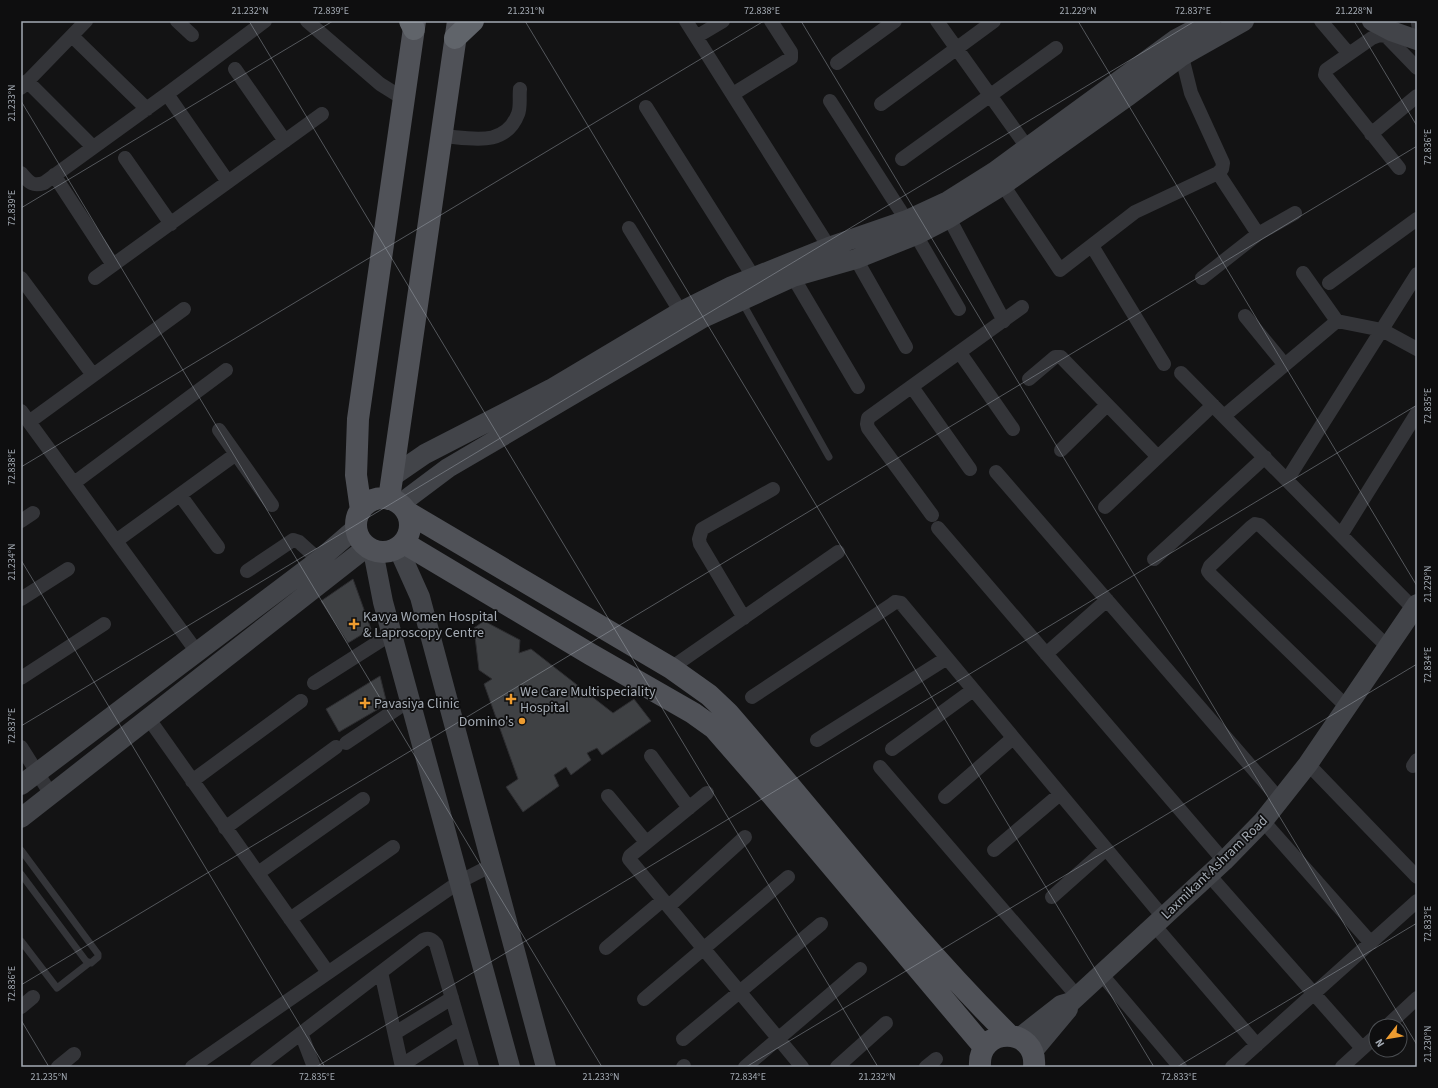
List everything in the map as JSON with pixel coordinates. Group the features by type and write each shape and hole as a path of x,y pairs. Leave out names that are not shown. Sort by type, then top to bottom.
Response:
{"highway":[{"path":"457,30 473,21"}],"main road":[{"path":"413,24 404,99 358,419 356,475 359,519 358,535 370,549 386,552 401,546 410,528 399,505 393,476 457,30"},
{"path":"359,519 373,500 399,505 671,668 709,695 728,713 871,883 975,1001 1024,1048"},
{"path":"401,546 693,713 714,728 761,782 982,1057 991,1040 1000,1036 1024,1048"}],"street":[{"path":"86,21 24,85 93,148"},
{"path":"177,21 192,35"},
{"path":"21,173 30,184 35,186 44,183 147,109 265,21"},
{"path":"307,21 380,84 404,99"},
{"path":"686,21 829,247"},
{"path":"696,37 723,21"},
{"path":"733,94 791,58 791,52 772,21"},
{"path":"837,63 895,21"},
{"path":"937,21 1032,154"},
{"path":"881,104 994,21"},
{"path":"399,505 448,468 685,319 741,300 758,284 794,277 856,258 912,228 948,201 994,172 1032,154 1179,48 1210,21"},
{"path":"1179,48 1244,21"},
{"path":"1321,21 1349,54"},
{"path":"1372,21 1414,37"},
{"path":"1399,168 1325,75 1326,70 1380,35 1386,36 1417,68"},
{"path":"72,36 147,109"},
{"path":"902,159 1056,48"},
{"path":"1003,185 1060,270 1141,208 1218,173 1222,169 1222,163 1191,93 1179,48"},
{"path":"235,69 285,141"},
{"path":"442,136 489,139 498,137 508,129 518,113 520,89"},
{"path":"167,94 228,182"},
{"path":"1371,134 1417,96"},
{"path":"830,101 912,228 959,309"},
{"path":"646,107 758,284"},
{"path":"95,278 322,114"},
{"path":"393,476 425,454 685,319 758,284 829,247 949,218 1003,185 1032,154"},
{"path":"126,158 171,224"},
{"path":"1218,173 1258,234"},
{"path":"54,175 113,265"},
{"path":"1202,278 1258,234 1295,213"},
{"path":"949,218 1004,321"},
{"path":"1329,283 1417,219"},
{"path":"629,228 685,319"},
{"path":"1092,246 1164,364"},
{"path":"856,258 906,347"},
{"path":"1303,273 1337,321 1382,330 1417,350"},
{"path":"1287,480 1417,274"},
{"path":"794,277 858,387"},
{"path":"21,278 94,375"},
{"path":"1022,308 868,418 867,424 935,521 1046,654 1224,861"},
{"path":"184,309 94,375 25,416 197,652"},
{"path":"1245,316 1284,364"},
{"path":"1224,416 1337,321"},
{"path":"960,353 1013,428"},
{"path":"1029,379 1058,356 1158,457"},
{"path":"74,483 226,370"},
{"path":"1181,373 1415,611"},
{"path":"912,387 970,469"},
{"path":"1061,450 1107,405"},
{"path":"1105,507 1213,405"},
{"path":"1341,535 1417,412"},
{"path":"219,430 272,505"},
{"path":"116,541 236,454"},
{"path":"1154,559 1265,457"},
{"path":"996,472 1280,800"},
{"path":"744,618 700,544 700,533 702,529 773,489"},
{"path":"180,495 218,547"},
{"path":"21,521 33,513"},
{"path":"21,785 319,560 359,519"},
{"path":"1347,707 1211,575 1208,571 1210,566 1251,527 1255,524 1260,525 1388,647"},
{"path":"247,571 293,540 299,542 319,560"},
{"path":"401,546 420,597 546,1067"},
{"path":"21,818 52,796 370,549 383,602 460,882 506,1065"},
{"path":"671,668 838,552"},
{"path":"21,599 68,569"},
{"path":"1046,654 1107,600"},
{"path":"752,697 895,602 900,603 1106,849 1158,921 1257,1045"},
{"name":"Laxmikant Ashram Road","path":"1024,1048 1061,1005 1074,999 1102,975 1158,921 1224,861 1263,821 1308,764 1388,647 1415,611"},
{"path":"21,678 104,624"},
{"path":"314,683 392,634"},
{"path":"817,740 947,658"},
{"path":"892,749 973,690"},
{"path":"225,828 341,745 410,700"},
{"path":"192,781 301,702"},
{"path":"149,720 327,971"},
{"path":"945,797 1013,738"},
{"path":"21,747 52,796"},
{"path":"651,756 689,808"},
{"path":"1308,764 1417,877"},
{"path":"880,767 1074,999"},
{"path":"706,793 646,842 630,856 629,859 779,1037 802,1067"},
{"path":"994,850 1060,794"},
{"path":"608,796 646,842"},
{"path":"258,874 363,799"},
{"path":"1263,821 1371,943"},
{"path":"606,948 666,903 745,837"},
{"path":"290,919 393,847"},
{"path":"1052,897 1106,849"},
{"path":"192,1067 327,971 460,882 492,865"},
{"path":"1209,875 1362,1048"},
{"path":"644,999 788,877"},
{"path":"1232,1067 1417,902"},
{"path":"684,1039 821,924"},
{"path":"257,1067 423,940 428,938 432,939 436,944 472,1067"},
{"path":"745,1067 860,969"},
{"path":"381,972 402,1066 460,1028"},
{"path":"1102,975 1180,1067"},
{"path":"21,1007 33,998"},
{"path":"395,1033 452,998"},
{"path":"1396,1018 1417,998"},
{"path":"836,1067 886,1023"},
{"path":"301,1033 314,1067"},
{"path":"1342,1067 1368,1043"},
{"path":"58,1067 74,1054"}],"lane":[{"path":"741,300 829,457"},
{"path":"21,850 98,954 98,957 95,961 89,963 57,988 21,941"},
{"path":"21,874 89,963"}],"building":[{"path":"353,579 371,629 348,643 321,601"},
{"path":"484,621 520,640 519,653 531,649 613,713 634,699 651,721 602,755 597,748 587,753 591,760 571,775 566,767 554,775 559,786 523,812 506,787 518,779 484,684 492,679 479,670 474,628"},
{"path":"380,676 387,704 339,732 326,709"}],"place":[{"name":"Kavya Women Hospital & Laproscopy Centre","path":"354,624"},
{"name":"We Care Multispeciality Hospital","path":"511,699"},
{"name":"Pavasiya Clinic","path":"365,703"},
{"name":"Domino's","path":"522,721"}]}
